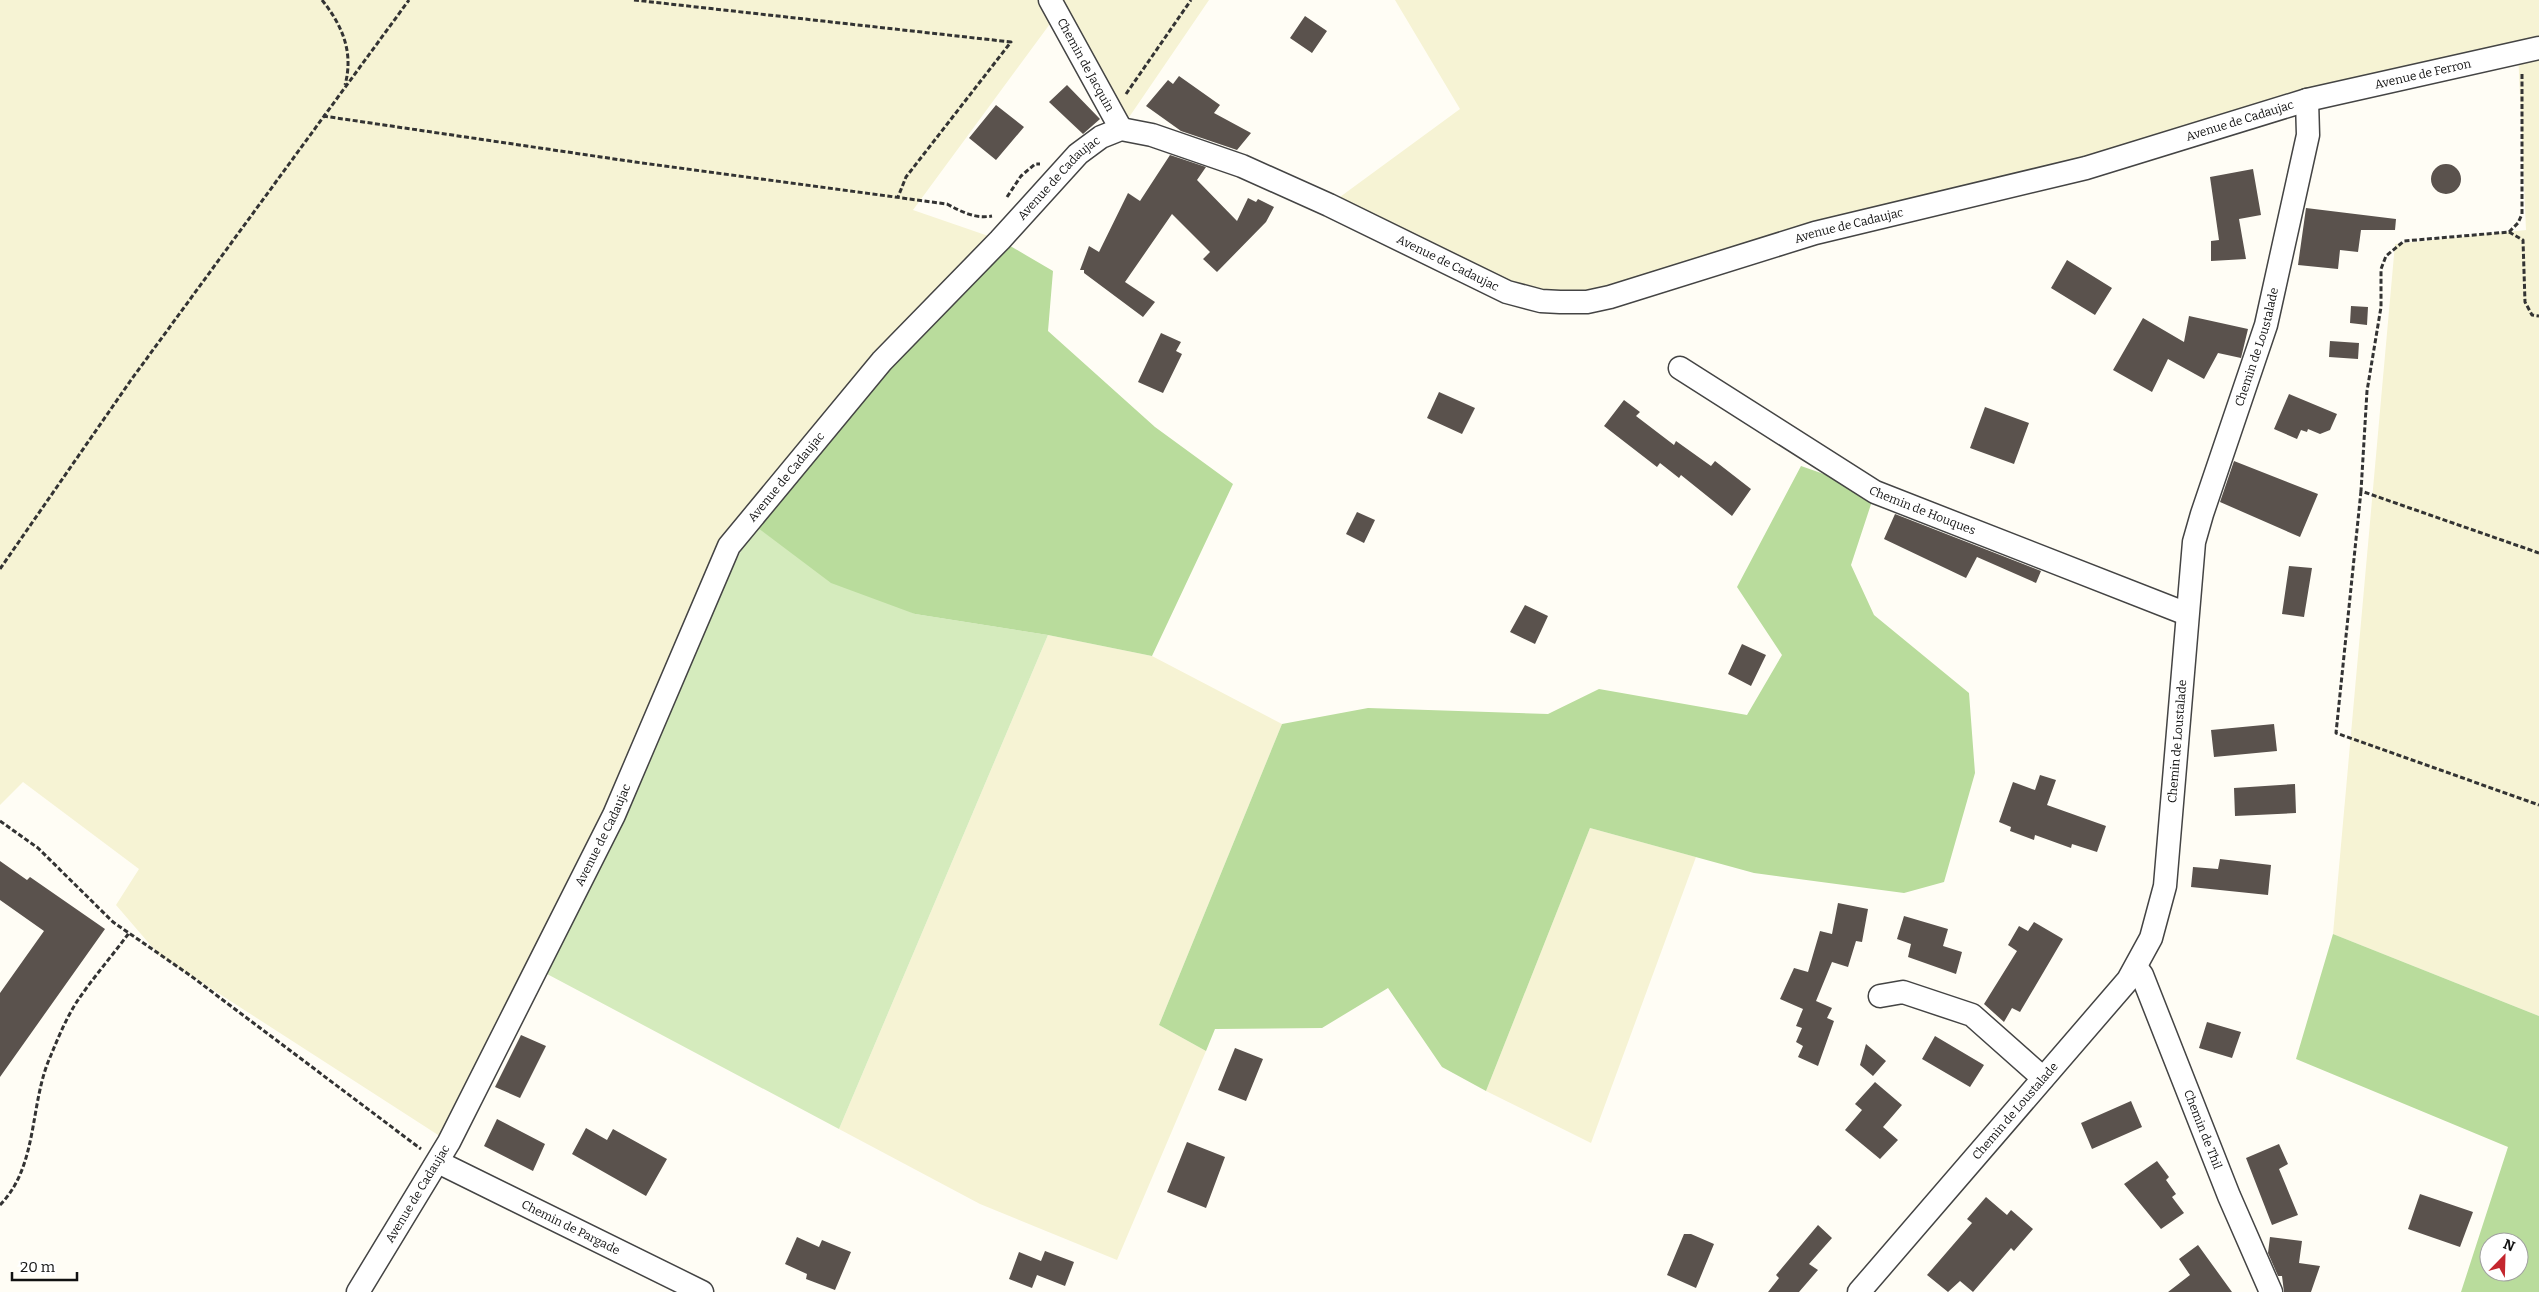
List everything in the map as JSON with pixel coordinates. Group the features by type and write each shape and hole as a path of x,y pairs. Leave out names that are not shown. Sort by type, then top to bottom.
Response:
{"street":[{"name":"Chemin de Jacquin","path":"1050,0 1119,125"},
{"name":"Avenue de Ferron","path":"2307,100 2529,49"},
{"name":"Avenue de Cadaujac","path":"358,1292 438,1162 614,816 729,546 882,361 1000,240 1078,154 1119,125 1242,166 1329,205 1507,292 1541,301 1587,302 1610,297 1815,233 2086,168 2307,100"},
{"name":"Chemin de Loustalade","path":"1859,1292 2128,980 2151,938 2165,886 2194,542 2266,325 2308,135 2307,100"},
{"name":"Chemin de Houques","path":"1680,368 1875,492 2187,614"},
{"name":"Chemin de Thil","path":"2136,967 2142,976 2229,1196 2271,1292"},
{"path":"1880,996 1903,992 1972,1015 2044,1078"},
{"name":"Chemin de Pargade","path":"438,1162 702,1292"}],"path":[{"path":"322,0 337,20 345,37 348,72 344,87"},
{"path":"0,569 131,380 409,0"},
{"path":"634,0 1011,42 906,177 898,197"},
{"path":"1119,125 1127,90 1191,0"},
{"path":"2509,232 2518,223 2522,214 2522,72 2529,49"},
{"path":"323,116 635,162 946,204 968,215 981,218 994,215 997,210"},
{"path":"1006,198 1021,176 1035,164 1068,165"},
{"path":"2539,316 2532,315 2525,302 2523,240 2509,232 2404,241 2386,256 2381,269 2380,307 2367,392 2361,491 2336,732 2539,805"},
{"path":"2361,491 2539,554"},
{"path":"0,820 38,848 113,922 191,976 438,1162"},
{"path":"0,1205 12,1192 26,1160 36,1108 50,1056 76,1003 129,933"}],"shaded area":[{"path":"0,0 1209,0 1121,129 1058,13 913,210 1000,240 729,546 449,1142 159,955 116,905 139,869 23,782 0,805"},
{"path":"1395,0 2539,0 2539,1016 2333,934 2395,244 2526,230 2518,51 1560,302 1329,205 1460,109"},
{"path":"1048,635 1152,656 1282,724 1159,1025 1206,1051 1117,1260 980,1204 839,1129"},
{"path":"1590,828 1696,857 1591,1143 1486,1091"}],"green space":[{"path":"1000,240 1053,271 1048,331 1155,427 1233,484 1152,656 1048,635 915,614 831,583 754,525"},
{"path":"1801,466 1875,492 1851,565 1874,615 1969,693 1975,773 1944,882 1904,893 1754,873 1590,828 1486,1091 1442,1067 1388,988 1322,1028 1215,1029 1206,1051 1159,1025 1282,724 1368,708 1548,714 1599,689 1747,715 1782,655 1737,587"},
{"path":"754,525 915,614 1048,635 839,1129 532,966"},
{"path":"2333,934 2539,1016 2539,1292 2461,1292 2479,1236 2479,1282 2529,1282 2529,1232 2480,1232 2508,1147 2296,1059"}],"building":[{"path":"1305,16 1327,31 1312,53 1290,38"},
{"path":"1179,76 1220,105 1214,113 1251,133 1237,150 1181,131 1146,106 1168,80 1173,84"},
{"path":"1067,85 1100,119 1083,134 1049,102"},
{"path":"996,105 1024,127 996,160 969,138"},
{"path":"1170,155 1206,167 1197,180 1237,221 1248,198 1256,202 1258,199 1274,207 1266,222 1217,272 1203,259 1210,252 1172,214 1125,282 1155,302 1143,317 1084,273 1084,270 1080,270 1089,246 1099,252 1128,193 1140,201"},
{"path":"2446,164 2457,168 2461,179 2457,190 2446,194 2435,190 2431,179 2435,168"},
{"path":"2253,169 2261,215 2239,219 2246,259 2211,261 2211,241 2219,240 2210,177"},
{"path":"2306,208 2396,219 2395,230 2361,230 2358,252 2340,250 2338,269 2298,265"},
{"path":"2067,260 2112,288 2095,315 2051,288"},
{"path":"2351,306 2368,307 2367,325 2350,323"},
{"path":"2189,316 2248,329 2241,358 2218,353 2204,379 2168,359 2152,392 2113,370 2143,318 2184,342"},
{"path":"1161,333 1181,342 1176,351 1182,354 1163,393 1138,382"},
{"path":"2330,341 2359,343 2358,359 2329,357"},
{"path":"1439,392 1475,408 1462,434 1427,418"},
{"path":"2289,394 2337,414 2330,430 2320,434 2308,429 2307,432 2301,430 2297,439 2274,429"},
{"path":"1624,400 1640,412 1636,416 1674,445 1676,441 1711,466 1715,461 1751,489 1732,516 1681,475 1679,478 1660,463 1657,467 1604,426"},
{"path":"1985,407 2029,423 2014,464 1970,448"},
{"path":"2234,461 2318,494 2300,537 2220,502"},
{"path":"1357,512 1375,520 1364,543 1346,534"},
{"path":"1895,514 2041,571 2036,583 1977,557 1966,578 1884,539"},
{"path":"2289,566 2312,568 2304,617 2282,614"},
{"path":"1525,605 1548,616 1535,644 1510,632"},
{"path":"1742,644 1766,655 1751,686 1728,674"},
{"path":"2274,724 2277,751 2214,757 2211,730"},
{"path":"2040,775 2056,780 2047,805 2106,826 2097,852 2072,844 2071,848 2035,835 2034,840 2010,831 2011,827 1999,822 2013,782 2035,790"},
{"path":"2295,784 2296,813 2235,816 2234,788"},
{"path":"2220,859 2271,865 2268,895 2191,887 2193,867 2218,869"},
{"path":"0,861 27,880 30,877 105,929 0,1077 0,993 44,931 0,900"},
{"path":"1838,903 1868,909 1862,942 1856,941 1848,967 1832,962 1816,1001 1832,1008 1827,1018 1834,1021 1818,1066 1798,1057 1803,1046 1796,1042 1802,1028 1796,1026 1803,1009 1780,999 1794,968 1808,972 1820,931 1832,934"},
{"path":"1904,916 1948,929 1943,946 1962,952 1956,974 1908,957 1911,944 1897,939"},
{"path":"2034,922 2063,939 2020,1012 2012,1008 2004,1022 1984,1004 2017,951 2008,945 2019,926 2028,931"},
{"path":"2207,1022 2241,1032 2232,1058 2199,1048"},
{"path":"521,1035 546,1046 520,1098 495,1087"},
{"path":"1935,1036 1984,1065 1970,1087 1922,1059"},
{"path":"1866,1044 1886,1061 1873,1076 1860,1065"},
{"path":"1235,1048 1263,1059 1246,1101 1218,1090"},
{"path":"1875,1082 1902,1105 1883,1127 1898,1140 1880,1159 1845,1130 1862,1110 1855,1104"},
{"path":"2131,1101 2142,1127 2092,1149 2081,1123"},
{"path":"497,1119 545,1144 533,1171 484,1146"},
{"path":"586,1128 607,1140 613,1129 667,1159 646,1196 572,1154"},
{"path":"1187,1142 1225,1157 1206,1208 1167,1192"},
{"path":"2279,1144 2288,1164 2279,1169 2298,1215 2272,1225 2246,1158"},
{"path":"2157,1161 2169,1177 2166,1180 2176,1194 2172,1197 2184,1213 2161,1229 2124,1184"},
{"path":"2420,1194 2473,1212 2460,1247 2408,1229"},
{"path":"1986,1197 2007,1215 2011,1210 2033,1229 2014,1251 2011,1248 1973,1292 1960,1281 1948,1292 1927,1275 1972,1223 1967,1219"},
{"path":"1818,1225 1832,1238 1809,1264 1818,1270 1799,1292 1768,1292 1779,1278 1776,1275"},
{"path":"1684,1234 1691,1234 1714,1244 1696,1288 1667,1275"},
{"path":"797,1237 819,1247 822,1240 851,1252 835,1290 806,1279 807,1274 785,1264"},
{"path":"2270,1237 2302,1241 2299,1263 2320,1266 2311,1292 2284,1292 2282,1276 2278,1276 2268,1253"},
{"path":"2198,1245 2232,1292 2168,1292 2190,1275 2179,1259"},
{"path":"1045,1251 1074,1262 1065,1286 1037,1275 1032,1288 1009,1279 1019,1252 1041,1261"}]}
